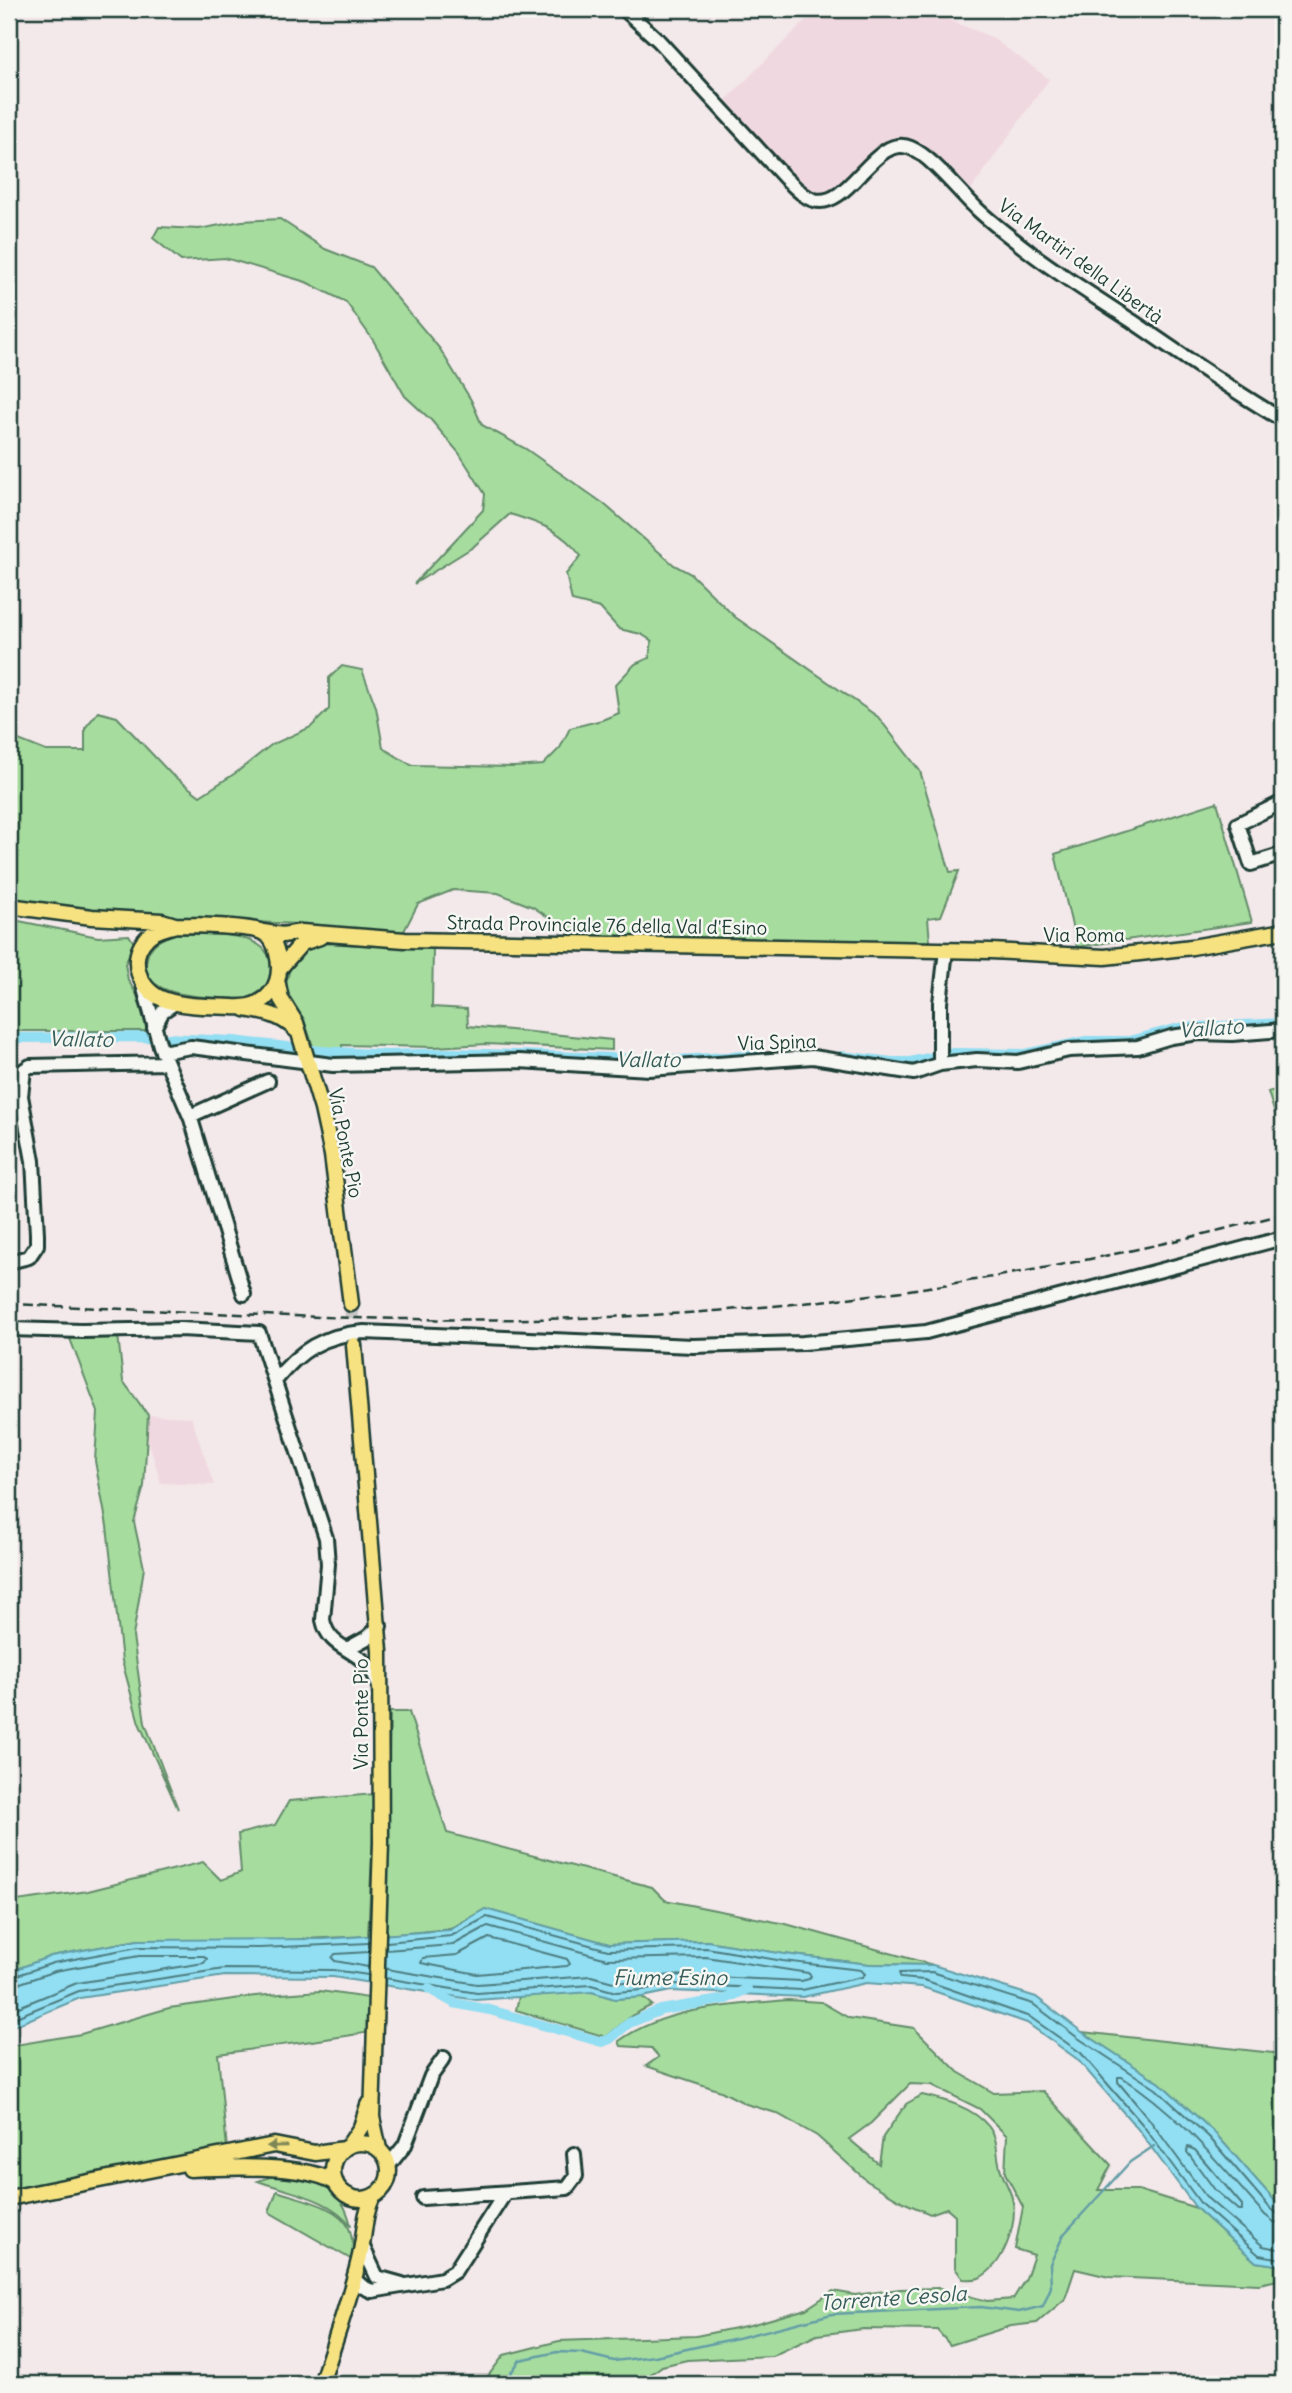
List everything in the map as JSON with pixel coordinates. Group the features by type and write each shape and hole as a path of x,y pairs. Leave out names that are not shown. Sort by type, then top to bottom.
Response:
{"main road":[{"path":"9,906 92,917 134,929 143,943"},
{"name":"Strada Provinciale 76 della Val d'Esino","path":"92,917 162,921 176,925 282,935 302,932 405,940 883,949"},
{"path":"176,925 153,933 143,943 137,968 143,985 160,999 175,1003 240,1008 276,1015 287,1021 300,1037"},
{"name":"Via Roma","path":"883,949 1105,957 1192,947 1283,931"},
{"path":"240,1008 268,998 278,984 281,967 275,943 262,932"},
{"name":"Strada Provinciale 76 della Val d'Esino","path":"281,967 302,943 330,934"},
{"name":"Via Ponte Pio","path":"278,984 281,999 290,1012 308,1059 332,1155 351,1304"},
{"name":"Via Ponte Pio","path":"355,1345 380,1626 381,1843 373,2128 384,2156"},
{"name":"Via Ponte Pio","path":"340,2188 334,2164 361,2127 373,2084"},
{"path":"9,2197 274,2145 315,2153 368,2143 384,2156 387,2183 373,2196 366,2214 363,2246 321,2384"},
{"path":"150,2171 198,2168 313,2173 355,2199 373,2196"},
{"path":"340,2188 354,2211 363,2246"}],"street":[{"name":"Via Martiri della Libertà","path":"624,9 658,40 785,178 806,197 828,201 837,196 879,155 894,148 909,146 925,156 979,211 1031,253 1243,397 1283,420"},
{"path":"1283,802 1238,824 1251,864 1283,855"},
{"path":"940,1058 940,1003 946,950"},
{"path":"143,985 163,1054 190,1116 244,1294"},
{"path":"155,1030 163,1011 175,1003"},
{"name":"Via Spina","path":"9,1262 29,1257 37,1245 33,1161 21,1096 24,1070 30,1066 163,1054 191,1047 346,1065 519,1062 649,1069 813,1057 915,1073 940,1058 1018,1062 1069,1050 1138,1047 1171,1037 1199,1033 1232,1034 1283,1030"},
{"path":"190,1116 268,1081"},
{"path":"275,1381 292,1361 319,1342 345,1334 364,1332 693,1346 803,1343 926,1332 1283,1238"},
{"path":"9,1329 180,1329 259,1334 326,1538 329,1555 324,1628 328,1637 363,1658 372,1669 380,1690"},
{"path":"346,1648 367,1638 380,1626"},
{"path":"346,1648 363,1645 380,1651 372,1658 363,1658"},
{"path":"384,2156 399,2151 405,2145 431,2076 444,2058"},
{"path":"423,2198 567,2188 576,2176 574,2154"},
{"path":"346,2307 373,2291 442,2279 455,2271 505,2193"},
{"path":"363,2246 377,2277 409,2285"},
{"path":"354,2279 373,2291"}],"shaded area":[{"path":"817,9 922,9 991,37 1049,79 970,191 923,144 901,137 887,141 838,192 817,194 805,189 794,179 724,102"},
{"path":"148,1415 191,1417 214,1485 161,1483 147,1436"}],"green space":[{"path":"280,219 325,249 371,267 440,349 471,400 482,425 526,449 604,504 674,565 691,574 735,617 878,717 920,771 950,872 959,871 941,916 928,918 930,942 579,938 533,907 498,893 453,890 418,904 403,933 299,924 180,919 9,900 9,741 14,738 46,751 85,751 85,728 98,712 117,717 171,774 200,796 271,745 311,727 329,709 329,678 342,666 362,670 376,707 383,748 411,765 543,765 560,748 570,728 619,713 615,685 635,664 649,658 652,641 641,634 619,629 600,608 572,601 566,574 581,556 573,547 557,533 510,514 473,547 414,584 483,510 485,494 459,453 431,420 405,396 373,340 346,302 306,282 225,258 181,261 153,238 159,227 199,229 242,221"},
{"path":"1217,802 1252,922 1077,947 1055,854"},
{"path":"9,919 98,937 129,935 134,943 125,964 128,980 137,995 147,1031 9,1031"},
{"path":"175,934 235,936 250,940 262,947 269,957 271,972 266,986 246,999 200,997 166,990 154,983 147,972 147,958 161,939"},
{"path":"317,943 433,948 432,1007 467,1009 468,1026 612,1040 612,1050 487,1044 434,1047 342,1045 343,1061 317,1058 304,1020 290,1002 285,987 291,965 302,949"},
{"path":"1283,1088 1283,1139 1268,1092"},
{"path":"118,1335 123,1381 148,1415 144,1486 134,1522 144,1568 133,1636 145,1723 178,1809 139,1723 122,1661 107,1526 95,1461 98,1412 69,1336"},
{"path":"390,1712 409,1712 447,1833 652,1887 665,1900 786,1924 933,1965 869,1964 707,1941 609,1944 485,1909 450,1929 386,1935"},
{"path":"375,1794 368,1936 259,1941 138,1940 51,1956 9,1972 9,1902 88,1891 203,1862 221,1880 241,1872 238,1834 275,1825 289,1801"},
{"path":"320,1991 369,1998 370,2032 218,2054 227,2149 9,2190 9,2046 81,2034 169,2008 255,1996"},
{"path":"592,1992 615,1999 642,1997 652,2005 631,2016 606,2037 516,2010 519,1996"},
{"path":"788,2000 821,2002 849,2018 914,2028 958,2072 994,2093 1043,2091 1111,2165 1098,2190 1138,2190 1196,2208 1256,2262 1283,2266 1283,2279 1259,2284 1109,2277 1075,2269 1065,2299 1037,2323 1011,2326 950,2345 937,2330 863,2329 817,2335 772,2356 687,2360 662,2366 637,2384 621,2384 611,2379 571,2384 482,2384 504,2355 559,2341 696,2336 750,2325 806,2309 833,2291 855,2295 900,2289 939,2288 987,2301 1013,2299 1026,2278 1034,2255 1015,2249 1023,2207 1005,2173 1007,2136 980,2109 932,2085 910,2084 871,2123 849,2139 879,2164 883,2137 906,2104 922,2095 967,2109 989,2127 995,2140 1001,2172 1012,2198 1014,2208 1011,2232 1002,2254 988,2272 979,2278 963,2279 955,2268 955,2215 947,2208 930,2214 903,2202 867,2181 817,2136 776,2113 646,2066 659,2057 651,2048 621,2046 619,2041 658,2021 679,2014 722,2006"},
{"path":"1082,2032 1283,2054 1283,2210 1214,2132 1160,2083"},
{"path":"274,2176 313,2181 333,2191 346,2211 351,2226 343,2216 321,2202 258,2181"},
{"path":"277,2191 327,2208 344,2220 351,2235 354,2261 269,2212"}],"water":[{"name":"Fiume Esino","path":"485,1909 609,1944 707,1941 869,1964 933,1965 1036,1997 1082,2032 1160,2083 1214,2132 1283,2210 1283,2266 1256,2262 1196,2208 1137,2128 1077,2059 1027,2023 922,1987 866,1983 803,1997 671,1991 615,1999 592,1992 476,2000 333,1977 225,1976 80,1998 9,2028 9,1972 51,1956 138,1940 324,1939 450,1930"}],"waterway":[{"name":"Vallato","path":"841,1056 910,1062 953,1053 1025,1054 1086,1041 1129,1041 1179,1028 1283,1023"},
{"name":"Vallato","path":"9,1038 142,1037 234,1041 387,1055 451,1053 678,1060 760,1055"},
{"name":"Fiume Esino","path":"429,1989 454,2003 490,2010 602,2042 610,2039 629,2023 661,2010 726,1999 747,1989"},
{"name":"Torrente Cesola","path":"506,2384 505,2381 520,2360 557,2352 581,2353 614,2361 655,2356 832,2314 981,2307 1019,2312 1043,2306 1051,2287 1050,2264 1064,2234 1130,2162 1154,2146"}],"tunnel":[{"path":"351,1304 354,1345"}],"railway":[{"path":"9,1304 466,1320 626,1316 721,1310 816,1302 1004,1275 1191,1237 1283,1214"}]}
